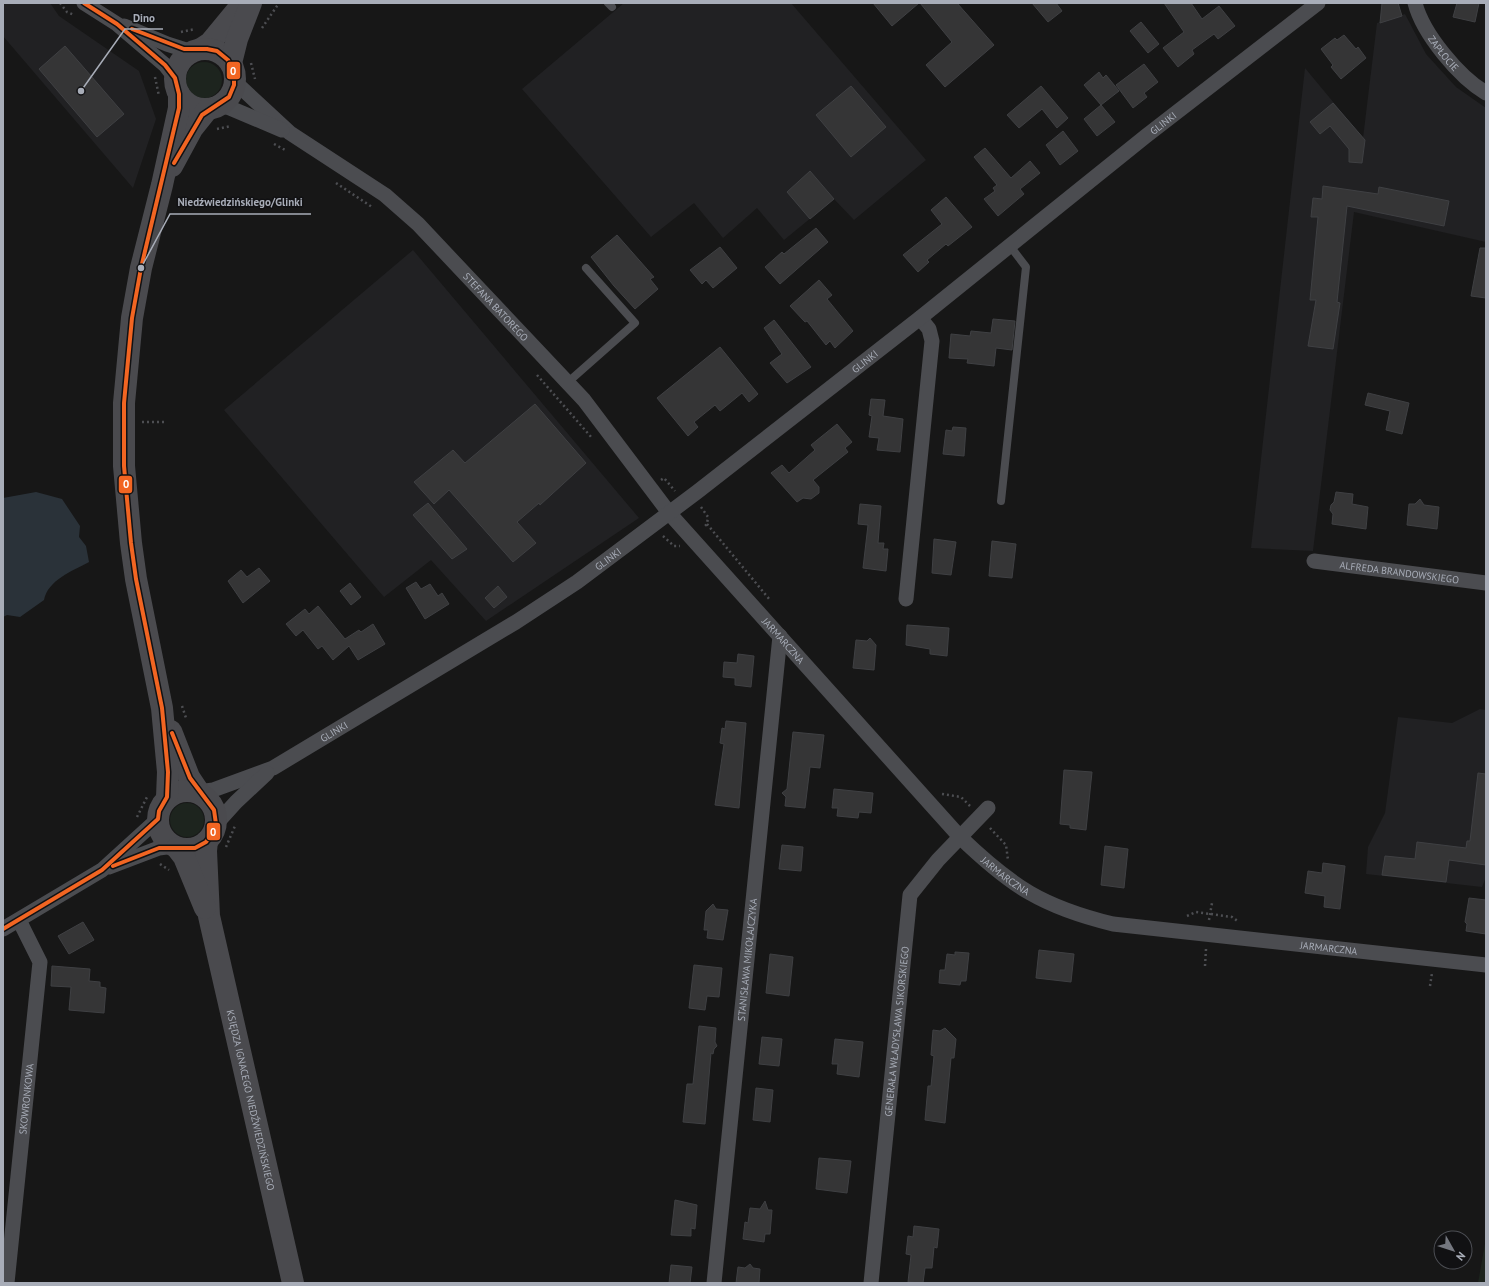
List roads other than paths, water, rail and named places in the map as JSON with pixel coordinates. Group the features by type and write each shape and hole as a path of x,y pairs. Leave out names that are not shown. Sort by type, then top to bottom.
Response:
{"main road":[{"path":"199,792 183,790 168,797 160,807 158,819 162,835 176,847 193,849 216,838 216,813 213,805 207,797 199,792 189,777 171,706 139,594 131,543 124,466 138,422 126,366 132,318 142,261 162,185 178,108 172,91 180,62 196,50 210,43 243,3"},
{"path":"162,185 192,129 232,91 239,69 236,43 251,3"},
{"path":"196,50 218,52 239,69"},
{"path":"172,91 191,105 214,107"},
{"path":"168,797 171,706"},
{"name":"KSIĘDZA IGNACEGO NIEDŹWIEDZIŃSKIEGO","path":"216,838 206,851 209,916 294,1283"},
{"name":"KSIĘDZA IGNACEGO NIEDŹWIEDZIŃSKIEGO","path":"176,847 189,871 209,916"}],"street":[{"path":"84,3 117,24 165,65 172,91"},
{"name":"GLINKI","path":"199,792 219,788 273,768 516,622 577,582 670,514 920,318 1146,136 1318,3"},
{"name":"ZAPŁOCIE","path":"1415,3 1422,23 1432,40 1476,88 1486,93"},
{"path":"117,24 196,50"},
{"name":"STEFANA BATOREGO","path":"239,69 252,99 290,133 385,196 418,224 584,400 670,514"},
{"name":"STEFANA BATOREGO","path":"214,107 243,114 290,133"},
{"path":"906,599 932,341 929,329 920,318"},
{"name":"JARMARCZNA","path":"670,514 960,837 992,868 1018,887 1041,901 1085,917 1134,927 1486,965"},
{"name":"ALFREDA BRANDOWSKIEGO","path":"1314,561 1486,583"},
{"name":"STANISŁAWA MIKOŁAJCZYKA","path":"714,1283 780,636"},
{"name":"GLINKI","path":"216,838 236,802 273,768"},
{"name":"GENERAŁA WŁADYSŁAWA SIKORSKIEGO","path":"871,1283 910,895 914,888 960,837 984,813"},
{"path":"102,870 158,819"},
{"path":"3,929 102,870 159,848 176,847"},
{"name":"SKOWRONKOWA","path":"7,1283 40,962 19,920"}],"lane":[{"path":"1001,501 1026,266 1010,246"},
{"path":"567,383 635,323 586,268"}],"place":[{"name":"Dino","path":"81,91"},
{"name":"Niedźwiedzińskiego/Glinki","path":"141,268"}]}
